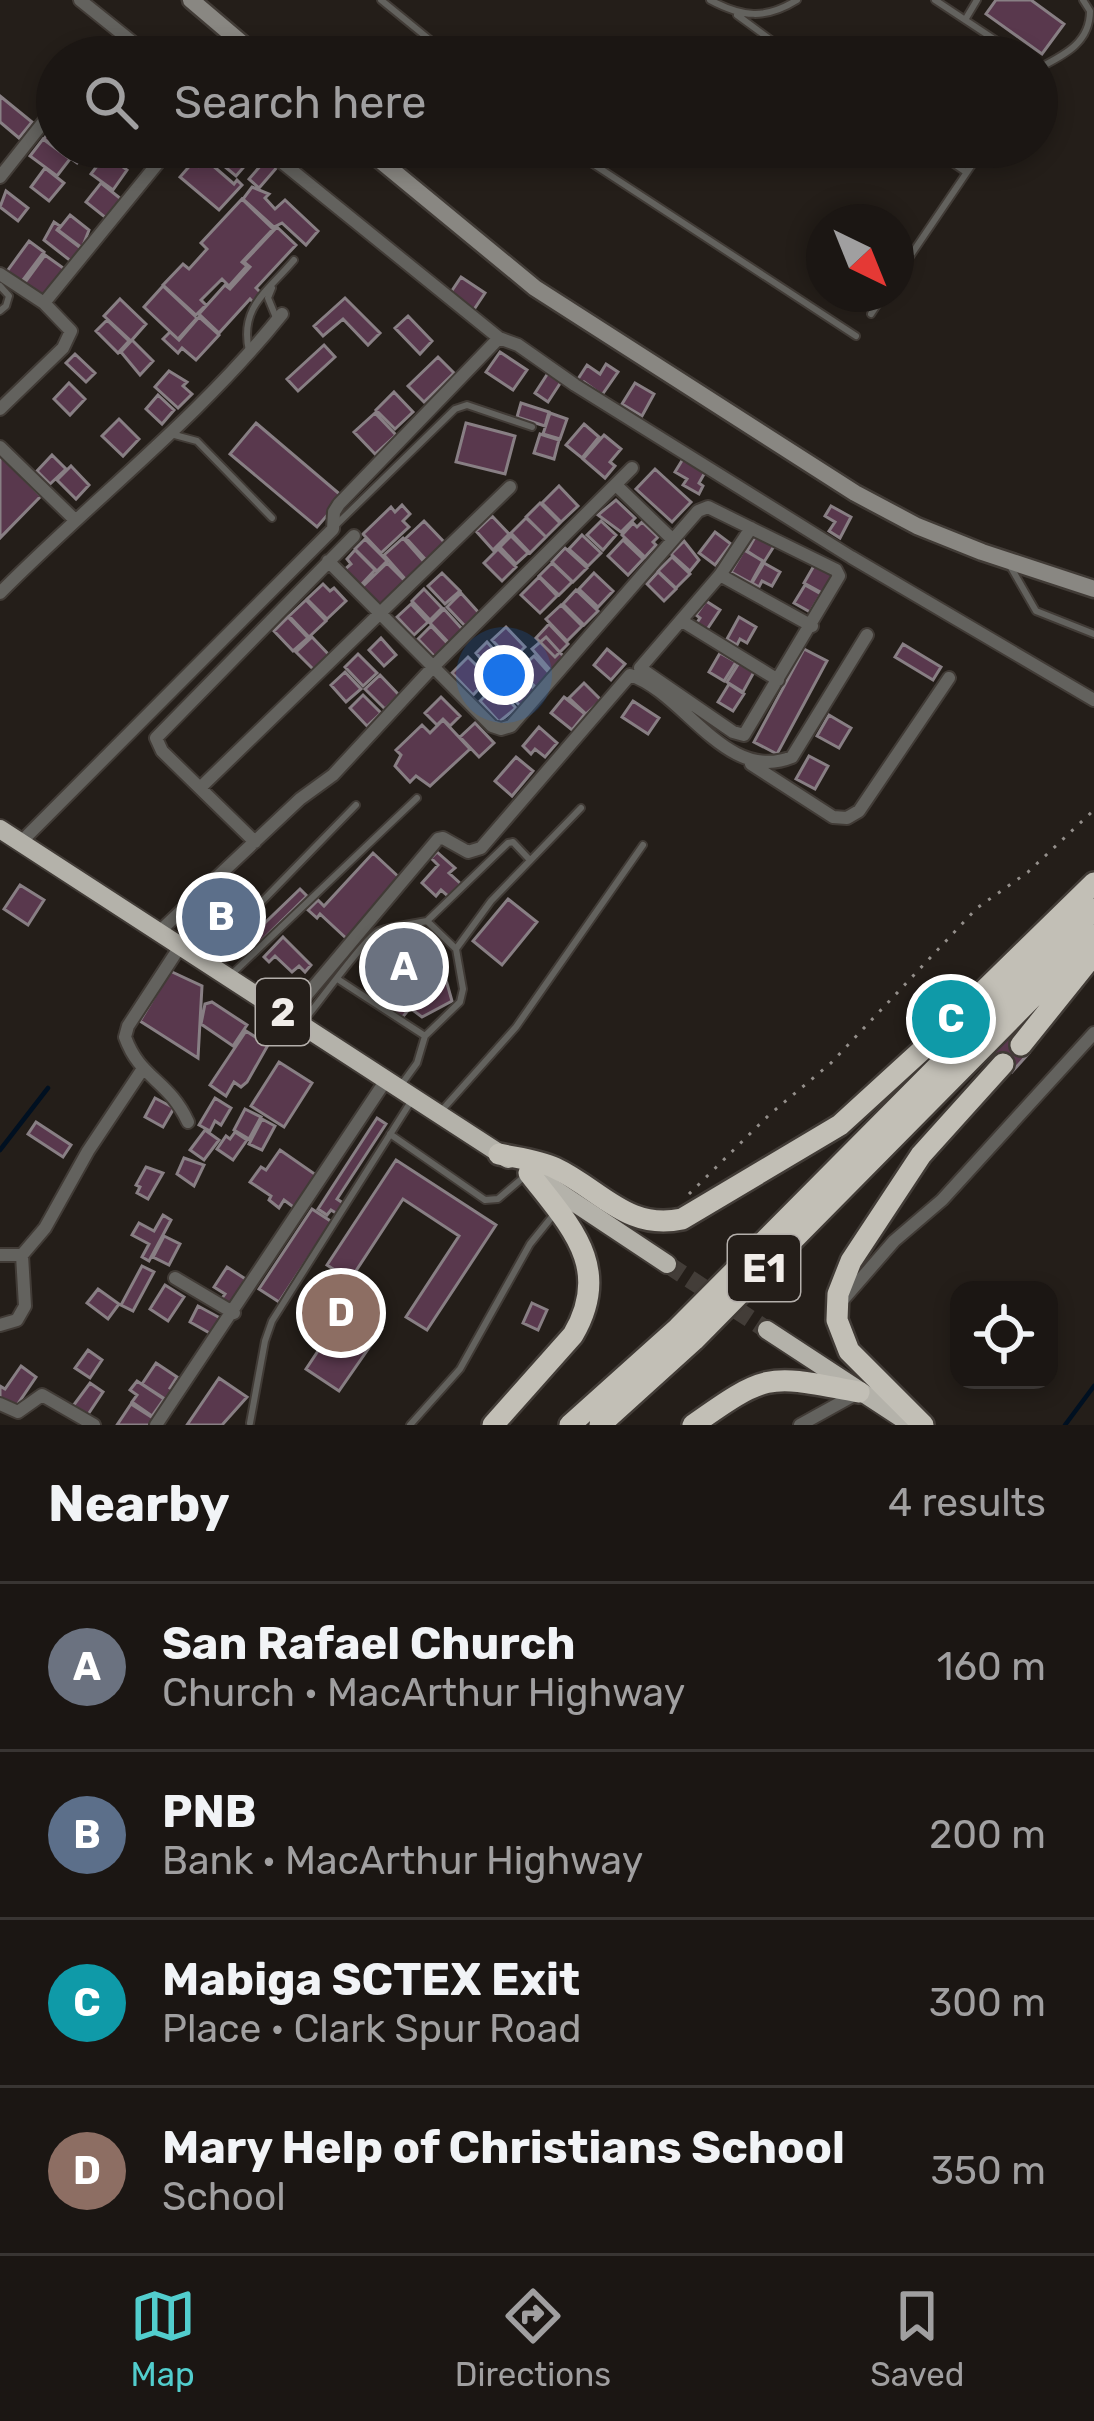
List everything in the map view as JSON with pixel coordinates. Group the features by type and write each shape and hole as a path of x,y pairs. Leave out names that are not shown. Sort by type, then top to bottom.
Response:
{"highway":[{"name":"2","path":"0,829 667,1264"},
{"path":"962,1012 1094,883"},
{"name":"E1","path":"571,1425 678,1328 1094,910"},
{"name":"E1","path":"600,1425 694,1340 1094,934"},
{"path":"1021,1045 1094,955"},
{"path":"500,1154 554,1167 636,1218 682,1219 840,1125 944,1030"},
{"path":"922,1425 855,1360 839,1332 836,1307 841,1281 921,1155 1003,1064"},
{"path":"493,1425 573,1336 590,1289 586,1258 529,1173"},
{"path":"767,1330 912,1425"},
{"path":"693,1425 760,1382 791,1379 859,1392"}],"main road":[{"path":"191,0 233,36"},
{"path":"389,168 535,288 855,493 917,526 1094,589"}],"street":[{"path":"80,0 125,36"},
{"path":"0,177 36,132"},
{"path":"44,303 154,168"},
{"path":"289,168 499,338 518,345 851,557 1094,700"},
{"path":"0,274 44,303 69,327 70,339 0,409"},
{"path":"0,593 167,434 280,317"},
{"path":"21,842 333,529 334,512 340,504 499,338"},
{"path":"0,447 74,519"},
{"path":"160,932 300,799 333,775 433,667 632,468"},
{"path":"616,485 672,539"},
{"path":"200,788 510,488"},
{"path":"328,561 492,726 501,729 511,726 703,508 751,528 836,570 838,583 747,733 734,732 640,671 720,575 751,528"},
{"path":"255,842 156,743 159,732 354,536"},
{"path":"720,575 812,626"},
{"path":"682,621 778,680"},
{"path":"745,760 773,763 791,757 867,635"},
{"path":"295,1020 437,839 474,853 481,848 630,675 745,760 833,817 847,818 859,811 949,678"},
{"path":"181,945 124,1037 142,1070 164,1083 188,1122"},
{"path":"836,1307 894,1241 943,1200 1094,1033"},
{"path":"0,1324 17,1321 25,1306 22,1255 45,1228 88,1151 142,1070"},
{"path":"156,1425 399,1089"},
{"path":"0,1255 22,1255"},
{"path":"175,1278 234,1313"},
{"path":"800,1425 859,1392"},
{"path":"0,1404 18,1412 41,1394 94,1425"}],"lane":[{"path":"381,0 425,36"},
{"path":"710,0 766,36"},
{"path":"734,12 770,14 797,0"},
{"path":"935,0 989,36"},
{"path":"964,20 977,0"},
{"path":"1058,58 1085,34 1090,11 1083,0"},
{"path":"599,168 856,336"},
{"path":"961,168 967,172"},
{"path":"914,250 970,168"},
{"path":"249,351 245,323 252,307 294,260"},
{"path":"273,284 268,298 280,317"},
{"path":"0,286 7,291 8,302 0,311"},
{"path":"333,529 454,409 487,410 532,427"},
{"path":"167,434 196,441 272,518"},
{"path":"1008,562 1036,611 1094,634"},
{"path":"229,976 417,798"},
{"path":"204,961 356,805"},
{"path":"456,949 472,923 581,808"},
{"path":"295,1020 340,980 360,945 376,932 428,921 510,842 529,859"},
{"path":"438,1114 516,1027 644,845"},
{"path":"250,1423 272,1321 390,1133 399,1089 417,1064 425,1036 460,1002 463,989 456,949 428,921"},
{"path":"340,980 425,1036"},
{"path":"390,1133 484,1200 498,1199 529,1173"},
{"path":"410,1425 460,1369 530,1244 557,1210"}],"path":[{"path":"682,1219 690,1191 701,1180 830,1063 977,908 1028,872 1094,810"}],"building":[{"path":"996,0 1031,0 1064,24 1055,36 1017,36 986,14"},
{"path":"0,96 32,122 19,138 0,122"},
{"path":"45,168 64,183 49,201 31,187"},
{"path":"96,168 127,170 113,190 91,174"},
{"path":"188,168 216,168 242,185 219,210 180,177"},
{"path":"259,168 276,168 259,188 249,179"},
{"path":"101,183 121,199 106,218 86,202"},
{"path":"252,187 269,194 265,198 275,209 285,200 318,231 306,245 282,223 274,227 243,199"},
{"path":"6,191 28,208 18,221 0,207"},
{"path":"242,199 273,229 242,262 247,266 229,286 222,279 201,300 206,305 196,315 163,285 183,264 189,269 207,249 201,243"},
{"path":"70,215 89,230 82,248 58,230"},
{"path":"54,222 60,226 57,230 82,249 72,262 44,240"},
{"path":"277,227 296,245 256,288 261,293 219,333 199,314 225,285 230,289 250,267 244,262"},
{"path":"29,241 44,252 20,284 5,274"},
{"path":"45,255 66,270 43,300 23,285"},
{"path":"461,277 485,293 473,311 449,295"},
{"path":"163,286 197,318 178,339 144,307"},
{"path":"345,298 380,333 368,345 343,319 323,336 314,326"},
{"path":"120,299 146,324 131,341 104,316"},
{"path":"408,316 432,341 420,354 395,328"},
{"path":"199,317 219,335 196,360 182,348 178,353 163,339 170,332 179,340"},
{"path":"107,320 129,341 118,353 96,331"},
{"path":"132,340 153,361 140,375 121,352"},
{"path":"324,345 335,357 298,391 287,379"},
{"path":"500,352 527,370 513,390 486,372"},
{"path":"75,354 95,373 86,382 66,363"},
{"path":"438,357 454,373 424,402 408,386"},
{"path":"606,364 618,372 602,395 576,382 587,365 600,374"},
{"path":"169,371 187,382 183,386 192,394 178,408 155,387"},
{"path":"548,373 561,382 548,402 535,393"},
{"path":"69,383 85,399 70,415 54,399"},
{"path":"635,383 654,394 642,416 622,404"},
{"path":"394,392 413,412 395,429 376,410"},
{"path":"158,395 174,410 162,424 146,409"},
{"path":"521,403 549,412 545,426 517,417"},
{"path":"375,413 396,435 375,454 354,432"},
{"path":"550,413 567,419 560,439 543,434"},
{"path":"119,419 139,439 123,456 102,436"},
{"path":"256,423 343,497 317,527 230,454"},
{"path":"466,423 515,436 505,474 456,462"},
{"path":"584,424 599,437 582,458 566,445"},
{"path":"540,434 559,440 554,459 534,453"},
{"path":"604,435 621,449 605,478 583,459"},
{"path":"686,454 708,467 699,494 683,485 687,479 675,472"},
{"path":"0,455 41,496 0,538"},
{"path":"52,455 66,469 50,484 37,471"},
{"path":"71,466 89,485 76,499 57,480"},
{"path":"655,469 691,502 672,522 636,489"},
{"path":"559,486 578,506 561,522 542,503"},
{"path":"616,500 635,518 621,532 598,515"},
{"path":"540,503 560,523 546,537 526,517"},
{"path":"402,505 410,514 403,521 409,527 381,553 363,534 391,507 395,512"},
{"path":"831,506 851,517 840,538 829,531 835,522 825,516"},
{"path":"492,516 509,534 493,550 476,531"},
{"path":"526,518 546,537 530,553 511,533"},
{"path":"424,521 445,543 426,560 406,538"},
{"path":"601,521 616,535 603,550 587,535"},
{"path":"642,522 658,537 645,557 622,535 633,523 637,527"},
{"path":"715,532 731,544 715,565 699,553"},
{"path":"758,532 776,543 764,562 747,551"},
{"path":"582,535 601,553 588,566 569,549"},
{"path":"511,536 528,553 516,564 500,547"},
{"path":"403,538 426,564 407,581 384,555"},
{"path":"365,539 387,561 377,571 355,549"},
{"path":"623,540 643,559 628,575 608,556"},
{"path":"684,541 699,560 690,571 671,554"},
{"path":"565,548 587,568 573,582 552,562"},
{"path":"498,549 516,567 502,581 484,563"},
{"path":"355,550 375,570 360,586 344,570"},
{"path":"744,550 763,561 751,583 731,572"},
{"path":"672,557 690,574 676,588 658,571"},
{"path":"387,563 407,583 381,608 362,587"},
{"path":"552,563 572,582 559,595 539,576"},
{"path":"764,563 780,572 772,586 762,581 759,587 752,583"},
{"path":"815,564 834,575 824,594 804,583"},
{"path":"658,572 676,589 664,601 647,584"},
{"path":"442,573 460,591 445,604 428,586"},
{"path":"594,573 613,591 598,607 579,589"},
{"path":"539,577 557,596 540,613 521,595"},
{"path":"323,584 346,601 327,619 307,599"},
{"path":"805,585 821,594 810,612 794,603"},
{"path":"424,589 442,608 430,620 412,601"},
{"path":"576,590 598,611 584,625 563,604"},
{"path":"461,593 479,613 465,626 447,607"},
{"path":"306,600 326,621 309,637 289,616"},
{"path":"706,601 720,610 706,631 696,624 700,618 696,615"},
{"path":"411,604 428,622 414,635 397,617"},
{"path":"561,605 582,626 567,641 546,619"},
{"path":"444,609 463,630 449,643 430,623"},
{"path":"288,617 308,638 293,651 274,631"},
{"path":"739,617 756,627 747,643 740,639 737,645 727,639"},
{"path":"549,624 568,644 555,657 536,638"},
{"path":"431,626 448,644 435,657 418,639"},
{"path":"506,627 525,647 511,660 492,640"},
{"path":"312,637 331,657 316,672 296,652"},
{"path":"546,637 565,658 551,671 532,649"},
{"path":"381,638 396,655 384,666 369,650"},
{"path":"487,642 503,660 491,671 476,653"},
{"path":"903,644 941,667 933,680 895,657"},
{"path":"607,649 625,664 611,680 594,665"},
{"path":"804,649 827,661 777,754 754,742"},
{"path":"720,653 736,662 724,681 709,672"},
{"path":"358,654 377,673 363,686 345,667"},
{"path":"534,656 551,675 536,688 519,669"},
{"path":"468,657 489,678 473,695 452,673"},
{"path":"739,663 754,672 743,692 727,682"},
{"path":"517,671 537,692 521,707 501,686"},
{"path":"345,672 361,689 346,702 331,685"},
{"path":"380,675 399,695 385,709 365,689"},
{"path":"584,683 601,700 586,714 569,698"},
{"path":"729,684 744,694 733,711 718,702"},
{"path":"496,686 516,708 499,722 480,701"},
{"path":"363,695 381,713 367,726 350,708"},
{"path":"441,697 460,716 450,726 443,719 437,725 425,713"},
{"path":"564,697 585,714 572,730 551,713"},
{"path":"633,701 659,718 648,734 622,717"},
{"path":"829,715 851,728 839,748 817,736"},
{"path":"443,720 470,749 430,786 416,776 410,782 395,766 401,755 396,750 422,725 430,733"},
{"path":"475,723 494,743 479,757 460,737"},
{"path":"539,727 557,743 545,757 523,746"},
{"path":"809,756 828,766 815,789 796,779"},
{"path":"516,757 533,771 512,796 495,781"},
{"path":"437,852 455,868 449,873 461,884 449,897 441,890 436,896 422,883 438,865 431,858"},
{"path":"373,853 403,881 348,940 320,914 317,918 308,910 318,900 324,906"},
{"path":"20,885 44,900 28,925 4,909"},
{"path":"300,889 307,896 248,954 241,946"},
{"path":"508,899 537,922 502,965 473,941"},
{"path":"222,900 240,919 225,934 207,914"},
{"path":"425,936 435,941 452,1001 422,1017 410,1008 401,1019 385,1008 392,999 364,979 369,946"},
{"path":"283,937 311,965 305,972 299,966 292,972 275,956 269,962 264,957"},
{"path":"170,971 202,986 198,1058 140,1021"},
{"path":"949,999 971,1021 953,1039 931,1017"},
{"path":"212,1002 247,1025 233,1046 201,1024 205,1004"},
{"path":"246,1031 268,1045 247,1082 241,1087 234,1082 226,1096 210,1085"},
{"path":"1009,1035 1029,1053 1012,1072 992,1054"},
{"path":"279,1062 312,1083 284,1127 251,1106"},
{"path":"155,1098 174,1108 163,1127 145,1117"},
{"path":"215,1098 231,1108 221,1125 215,1121 210,1131 199,1125"},
{"path":"245,1109 261,1117 249,1139 234,1130"},
{"path":"377,1118 386,1124 337,1199 346,1205 339,1215 331,1210 327,1215 318,1209"},
{"path":"262,1119 275,1126 262,1150 249,1144"},
{"path":"36,1122 71,1145 63,1157 28,1134"},
{"path":"205,1130 219,1140 204,1160 190,1150"},
{"path":"235,1132 247,1140 233,1160 217,1149"},
{"path":"280,1150 319,1177 296,1209 284,1200 279,1208 250,1182"},
{"path":"184,1158 204,1165 194,1186 177,1174"},
{"path":"396,1160 496,1225 427,1330 406,1317 459,1236 403,1199 350,1280 327,1265"},
{"path":"146,1167 163,1173 148,1199 137,1193 140,1187 136,1185"},
{"path":"312,1209 332,1222 279,1302 259,1289"},
{"path":"163,1215 171,1220 149,1261 142,1257 149,1244 132,1235 139,1223 154,1231"},
{"path":"164,1236 180,1244 169,1265 153,1257"},
{"path":"142,1266 154,1272 133,1311 121,1305"},
{"path":"227,1267 247,1280 229,1307 220,1301 225,1294 214,1287"},
{"path":"165,1285 184,1297 168,1321 150,1309"},
{"path":"98,1289 119,1304 108,1319 87,1303"},
{"path":"532,1303 547,1310 538,1330 523,1323"},
{"path":"198,1306 222,1319 213,1335 190,1322"},
{"path":"346,1309 382,1329 339,1391 306,1369"},
{"path":"88,1350 102,1360 90,1378 75,1368"},
{"path":"156,1363 177,1377 168,1401 142,1384"},
{"path":"21,1366 36,1377 13,1411 0,1402 0,1386 5,1389"},
{"path":"219,1378 247,1397 222,1425 187,1425"},
{"path":"137,1381 164,1399 152,1416 132,1402 137,1395 130,1390"},
{"path":"90,1383 103,1392 87,1416 73,1406"},
{"path":"131,1404 156,1420 152,1425 117,1425"}],"waterway":[{"path":"0,1150 48,1088"},
{"path":"1065,1425 1094,1386"}],"tunnel":[{"path":"667,1264 767,1330"}],"place":[{"name":"PNB","path":"221,917"},
{"name":"San Rafael Church","path":"404,967"},
{"name":"Mabiga SCTEX Exit","path":"951,1019"},
{"name":"Mary Help of Christians School","path":"341,1313"}]}
